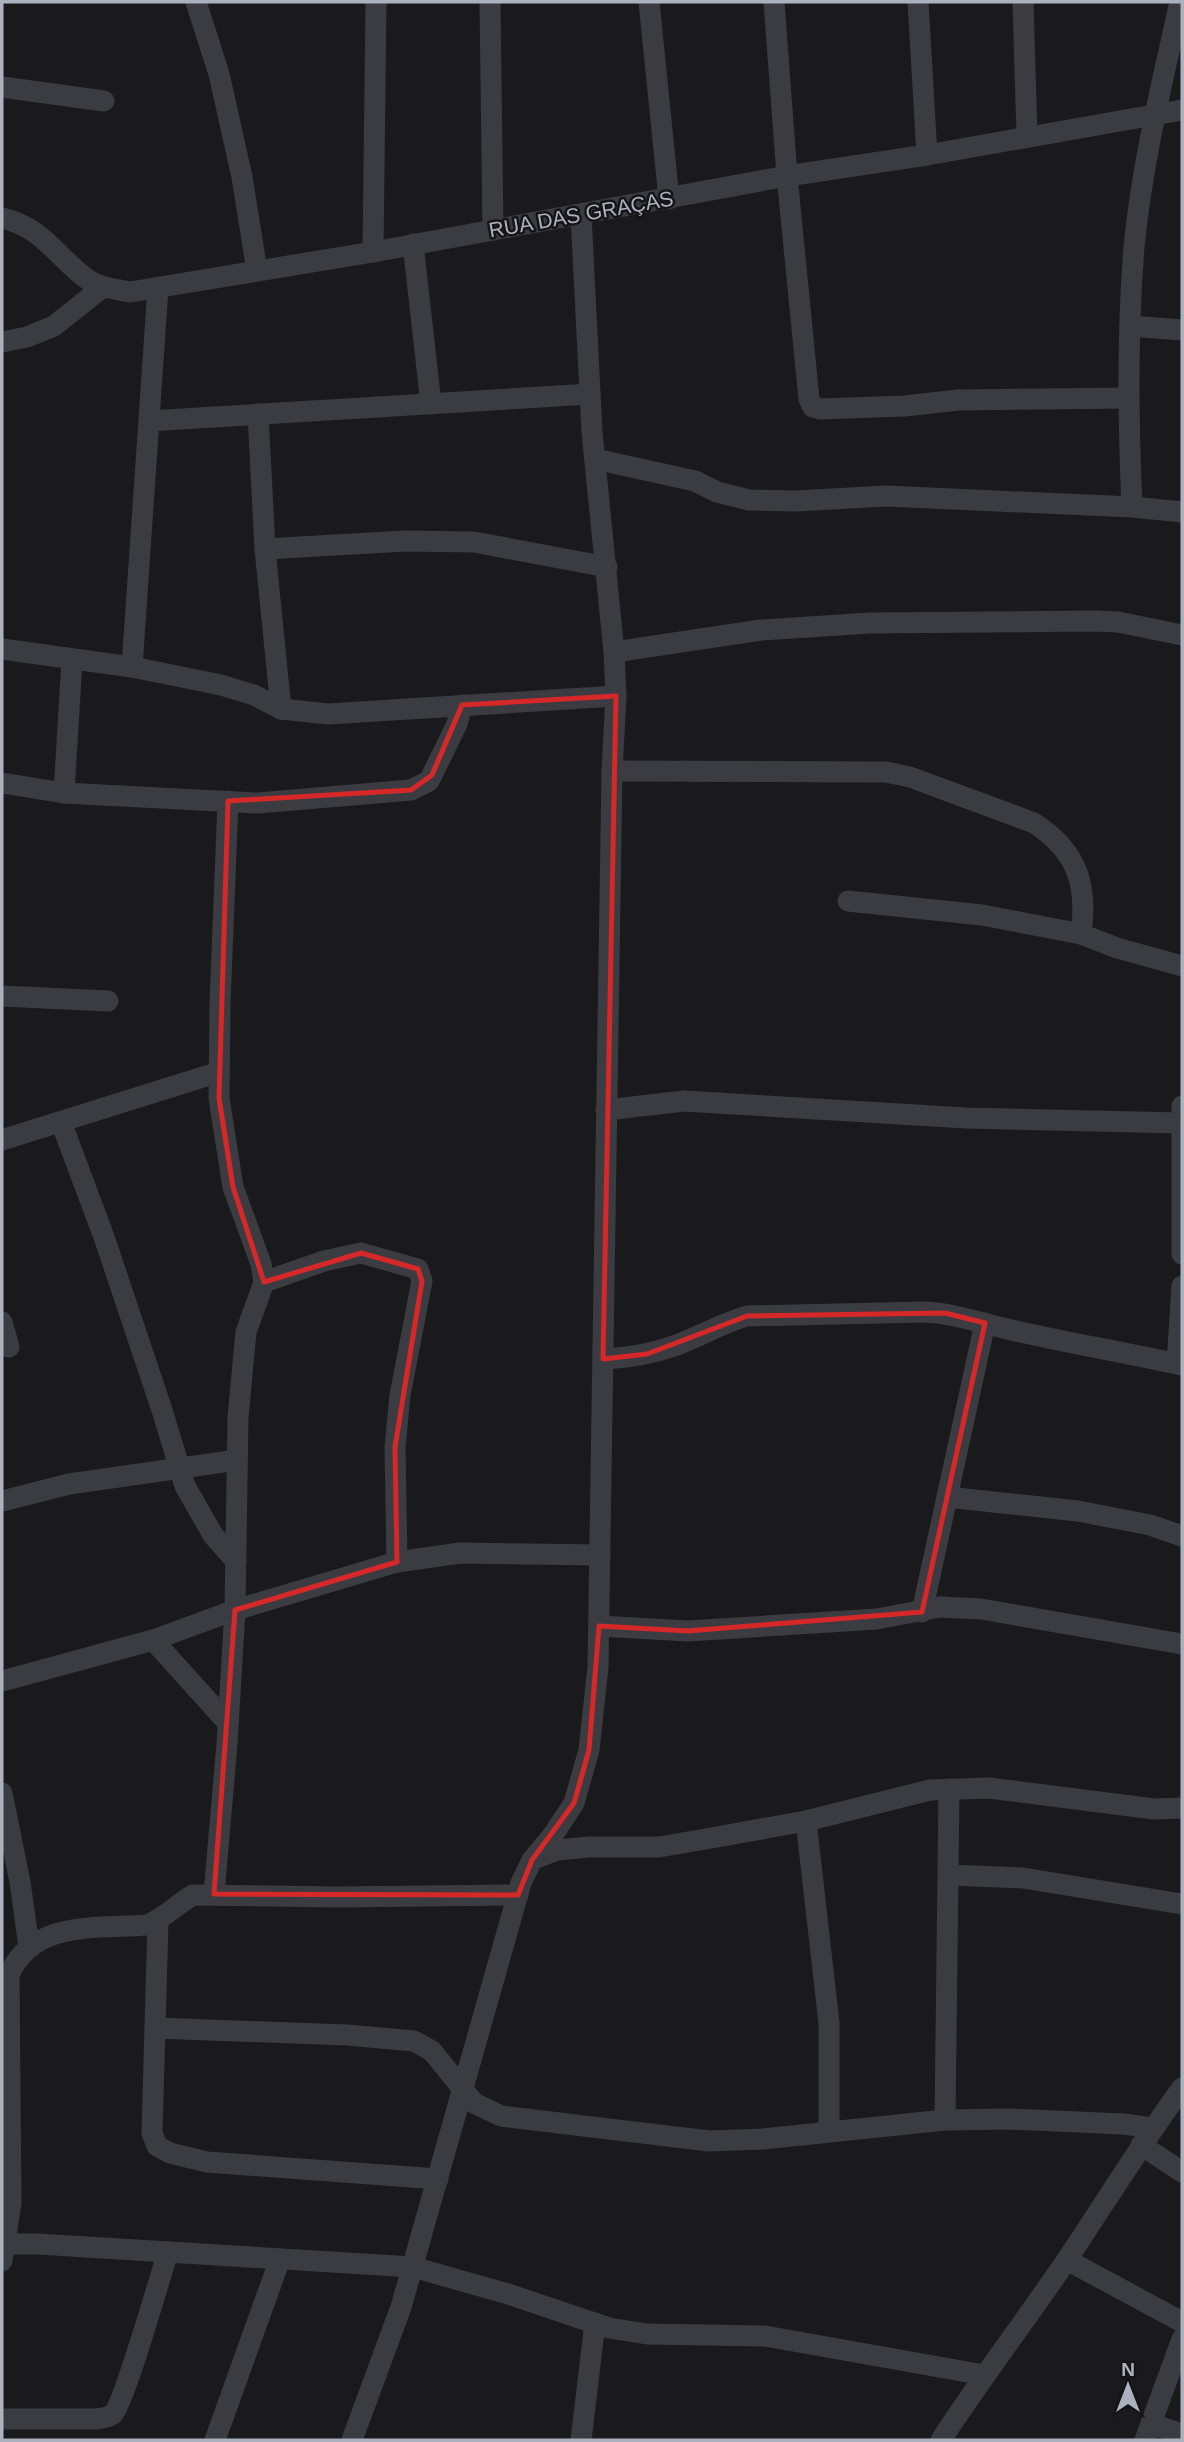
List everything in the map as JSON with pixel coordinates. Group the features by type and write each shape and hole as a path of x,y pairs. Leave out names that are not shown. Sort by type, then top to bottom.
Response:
{"street":[{"path":"196,2 201,10 219,74 242,177 257,271"},
{"path":"373,252 376,2"},
{"path":"490,2 493,230"},
{"path":"649,2 669,199"},
{"path":"774,2 787,176 809,399 813,407 904,406 959,400 1128,398"},
{"path":"918,2 927,155"},
{"path":"1023,2 1027,137"},
{"path":"1132,507 1128,398 1134,247 1144,168 1180,2"},
{"path":"2,87 104,101"},
{"name":"RUA DAS GRAÇAS","path":"2,218 27,226 49,242 84,277 103,287 130,292 373,252 787,176 927,155 1182,110"},
{"path":"352,2440 401,2307 518,1895 531,1860 553,1835 574,1803 589,1751 598,1667 612,771 616,696 590,394 581,215"},
{"path":"414,244 431,404"},
{"path":"2,342 27,337 54,326 103,287"},
{"path":"132,667 158,288"},
{"path":"1130,326 1182,330"},
{"path":"149,421 590,394"},
{"path":"258,414 265,549 281,709"},
{"path":"595,459 695,481 717,492 749,500 796,501 886,496 1132,507 1182,512"},
{"path":"265,549 405,541 474,542 607,567"},
{"path":"614,652 761,630 870,623 1096,621 1118,622 1182,635"},
{"path":"2,649 132,667 221,685 254,695 281,709 328,714 616,696"},
{"path":"64,793 72,660"},
{"path":"2,782 64,793 258,803 328,799 362,792 411,790 429,781 437,768 457,724 462,705"},
{"path":"612,771 886,772 910,777 1034,823 1052,835 1074,864 1081,885 1084,901 1081,934"},
{"path":"214,1894 235,1610 238,1417 246,1332 264,1282 261,1264 233,1187 219,1098 228,801"},
{"path":"848,901 982,915 1081,934 1117,948 1182,966"},
{"path":"2,996 108,1001"},
{"path":"2,1140 219,1072"},
{"path":"606,1110 684,1101 967,1118 1182,1114 1182,1254"},
{"path":"61,1122 104,1237 185,1486 214,1535 236,1561"},
{"path":"264,1282 324,1261 361,1253 418,1269 422,1280 400,1395 395,1447 397,1562"},
{"path":"603,1359 657,1351 747,1316 924,1312 945,1313 1180,1364 1182,1286"},
{"path":"2,1322 9,1347"},
{"path":"922,1612 985,1323"},
{"path":"2,1501 69,1484 237,1460"},
{"path":"947,1497 1078,1511 1150,1525 1182,1536"},
{"path":"2,1681 153,1640 235,1610 397,1562 460,1553 600,1555"},
{"path":"599,1626 688,1631 877,1619 940,1607 981,1609 1182,1644"},
{"path":"153,1640 228,1723"},
{"path":"531,1860 557,1850 659,1846 806,1821 930,1790 989,1788 1154,1809 1182,1808"},
{"path":"945,2120 950,1789"},
{"path":"2,1793 20,1882 15,1956 9,1975 6,2121 11,2203 3,2249 38,2244 412,2267 508,2294 595,2323 647,2334 765,2336 984,2375"},
{"path":"806,1821 829,2023 829,2130"},
{"path":"949,1875 1023,1878 1182,1904"},
{"path":"15,1956 44,1938 69,1931 147,1926 193,1895 518,1895"},
{"path":"158,1921 152,2133 153,2140 162,2149 207,2162 438,2179"},
{"path":"155,2028 347,2035 414,2041 432,2052 463,2091 481,2108 501,2116 709,2141 763,2139 945,2120 1123,2123 1147,2136 1182,2172"},
{"path":"941,2440 1067,2260 1147,2136 1182,2088"},
{"path":"2,2419 97,2418 114,2413 168,2252"},
{"path":"215,2440 280,2259"},
{"path":"1067,2260 1182,2322"},
{"path":"580,2440 595,2323"},
{"path":"1182,2339 1148,2432 1182,2434"}],"highlighted area":[{"path":"616,696 603,1359 647,1354 747,1316 945,1313 985,1323 922,1612 688,1631 599,1626 589,1750 574,1803 532,1860 518,1895 214,1894 235,1610 397,1562 395,1447 422,1281 418,1269 361,1253 264,1282 233,1187 219,1098 228,801 411,790 432,775 462,705"}]}
